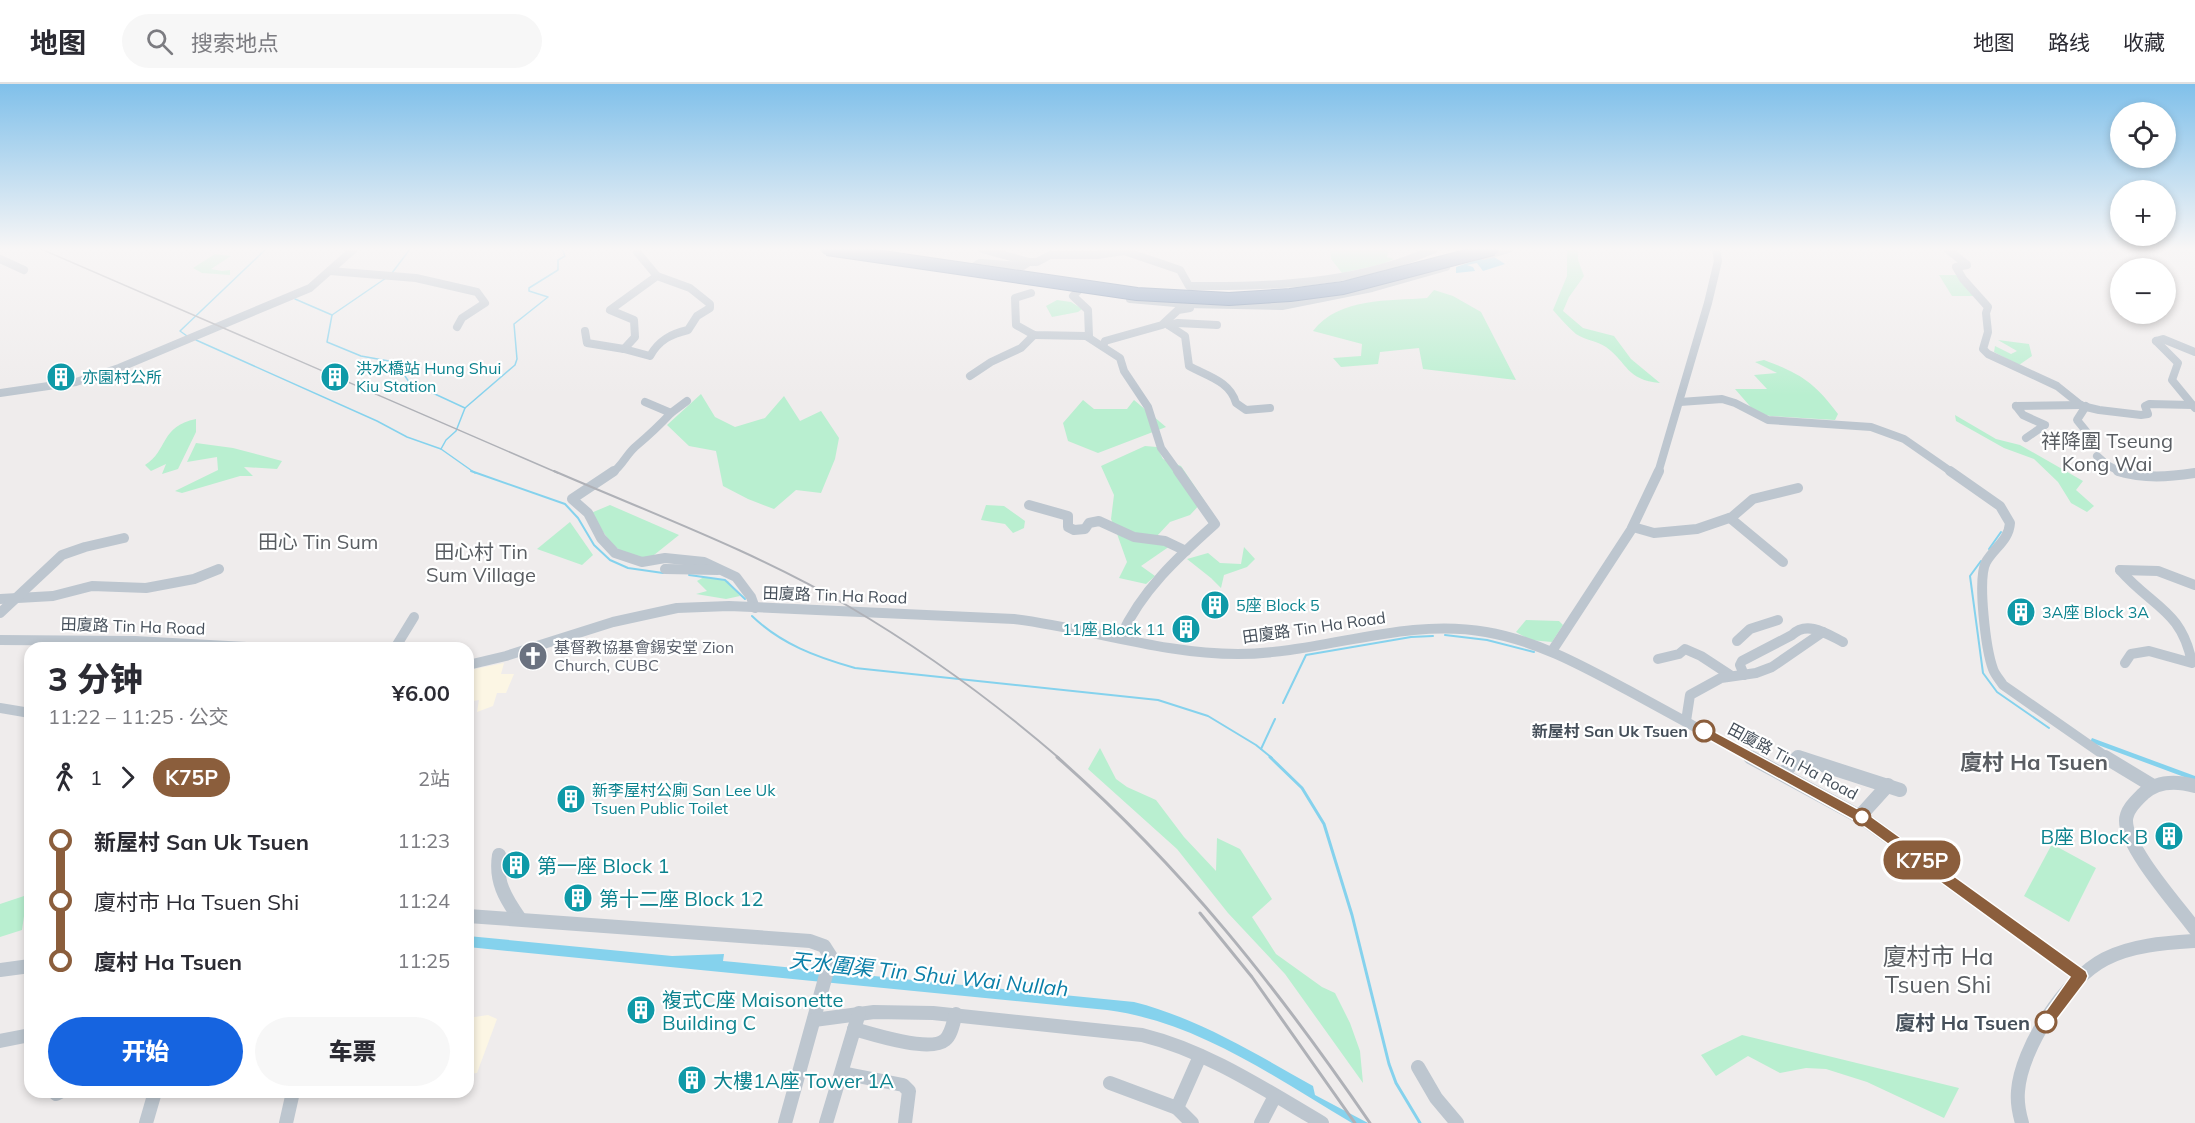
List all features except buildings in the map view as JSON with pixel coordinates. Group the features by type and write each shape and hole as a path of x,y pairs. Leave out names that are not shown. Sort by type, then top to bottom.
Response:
{"highway":[{"path":"1217,297 1242,297"}],"street":[{"path":"0,393 76,382 105,373 287,297"},
{"path":"457,327 462,318 485,303 481,297"},
{"path":"624,350 635,337 634,320 610,310 627,297"},
{"path":"585,331 586,343 650,356 657,343 675,333 688,330 697,316 710,308 710,304 702,297"},
{"path":"1017,297 1014,321 1016,325 1034,335 1089,337 1120,358 1124,371 1149,407 1161,448 1215,524 1167,567 1160,580 1140,599 1125,623 1121,636"},
{"path":"1075,297 1088,310 1089,337"},
{"path":"1126,297 1152,301 1282,306 1322,297"},
{"path":"1552,651 1633,527 1659,471 1709,297"},
{"path":"1980,297 1988,307 1988,332 1983,350 2058,386 2066,391 2070,398 2084,406"},
{"path":"1167,324 1170,315 1178,310 1225,308 1239,305"},
{"path":"1167,324 1185,336 1189,366 1226,386 1235,394 1236,402 1246,410 1270,408"},
{"path":"1103,346 1105,341 1167,324 1217,325"},
{"path":"970,376 995,360 1018,351 1029,343 1034,335"},
{"path":"2194,407 2172,380 2178,363 2156,341 2163,339 2195,352"},
{"path":"1680,402 1721,399 1735,403 1758,417 1770,421 1863,426 1888,431 1904,439 2000,506 2007,515 2010,528 2006,540 1984,565 1982,585 1993,670 2003,685 2083,743 2152,786"},
{"path":"687,401 671,413 647,439 634,448 618,469 572,499 588,513 601,538 615,554 642,562 665,558 699,561 736,577 742,582 752,608"},
{"path":"645,402 671,413"},
{"path":"2026,438 2045,425 2023,415 2016,406 2084,406 2146,415 2148,414 2145,406 2149,404 2194,407"},
{"path":"2084,406 2077,420 2094,441"},
{"path":"2097,456 2115,470 2139,476 2156,478 2195,473"},
{"path":"1633,527 1640,532 1678,531 1706,527 1730,518 1752,500 1798,488"},
{"path":"1029,505 1068,516 1068,527 1074,530 1085,529 1089,524 1099,521 1134,537 1165,541 1186,550"},
{"path":"1730,518 1783,562"},
{"path":"0,613 62,555 75,549 124,538"},
{"path":"665,568 717,570"},
{"path":"0,599 53,596 92,586 146,588 194,579 219,569"},
{"path":"2126,663 2131,654 2149,651 2192,663 2192,650 2180,626 2167,610 2130,584 2120,570 2151,570 2195,585"},
{"name":"田廈路 Tin Ha Road","path":"474,664 499,658 637,614 676,608 731,605 752,608 1018,619 1184,649 1237,654 1275,652 1422,629 1461,629 1501,634 1552,651 1860,816 2080,976"},
{"path":"398,642 414,617"},
{"path":"1737,641 1741,634 1777,619 1797,630"},
{"path":"1744,675 1740,665 1742,661 1792,635 1797,630 1810,627 1843,642"},
{"path":"1686,721 1690,695 1698,688 1730,675 1764,671 1823,632"},
{"name":"田廈路 Tin Ha Road","path":"0,640 53,642"},
{"path":"1658,658 1679,654 1684,650 1694,650 1705,660 1730,675"},
{"path":"0,708 24,712"},
{"path":"1783,774 1798,757 1894,787 1860,816"},
{"path":"2195,786 2173,782 2152,786 2129,811 2126,818 2127,831 2135,846 2195,929"},
{"path":"499,855 496,872 500,888 520,919"},
{"path":"474,916 810,941 822,944 829,958 821,995 785,1123"},
{"path":"2022,1123 2018,1104 2018,1085 2024,1061 2041,1029 2080,976 2093,965 2122,952 2151,945 2195,941"},
{"path":"0,970 24,967"},
{"path":"814,1020 876,1011 929,1011 1129,1033 1169,1042 1200,1056 1322,1123"},
{"path":"826,1123 859,1013"},
{"path":"854,1029 919,1044 937,1044 946,1039 956,1014"},
{"path":"0,1041 24,1036"},
{"path":"1177,1108 1200,1056"},
{"path":"1418,1067 1436,1098 1457,1123"},
{"path":"842,1073 903,1085 909,1090 902,1122"},
{"path":"1110,1083 1177,1108 1192,1123"},
{"path":"1261,1123 1275,1096"},
{"path":"146,1123 153,1098"},
{"path":"286,1123 292,1098"}],"shaded area":[{"path":"504,663 501,674 514,674 506,693 497,693 493,706 477,712 479,700 474,701 474,669"},
{"path":"488,1015 497,1019 477,1073 474,1073 474,1017"}],"green space":[{"path":"1456,297 1481,312 1516,380 1423,369 1419,348 1380,352 1378,364 1341,367 1333,358 1361,356 1362,344 1313,331 1324,320 1350,306"},
{"path":"1558,297 1569,297 1563,311 1583,328 1614,336 1631,359 1660,383 1634,375 1606,347 1576,334 1553,310"},
{"path":"1057,300 1071,302 1082,309 1078,312 1052,317 1046,306"},
{"path":"1998,340 2029,344 2032,356 2019,365 1994,352 1995,346 2011,354 2017,351"},
{"path":"1764,360 1806,380 1822,394 1838,414 1835,420 1770,416 1755,412 1735,389 1767,389 1754,375 1777,373 1755,362"},
{"path":"701,394 715,417 735,427 765,418 784,396 800,421 821,411 839,438 835,459 821,493 796,490 774,509 723,486 716,451 689,446 667,425"},
{"path":"1083,400 1094,409 1127,409 1134,400 1166,427 1098,453 1068,441 1063,423"},
{"path":"1955,415 1996,439 2020,445 2083,481 2076,490 2094,506 2087,512 2071,503 2058,482 2034,459 2004,448 1956,421"},
{"path":"196,419 196,432 178,469 162,474 166,464 151,471 145,465 158,453 170,433 184,422"},
{"path":"196,443 233,448 282,461 277,469 244,467 253,476 240,476 182,493 175,491 218,470 217,457 187,462"},
{"path":"1145,446 1157,447 1163,459 1181,466 1204,500 1190,515 1170,522 1156,537 1151,538 1114,526 1111,519 1114,495 1101,466"},
{"path":"610,505 679,535 649,559 628,554 608,539 591,513"},
{"path":"986,505 1004,506 1025,521 1024,528 1013,533 1005,524 981,520"},
{"path":"570,522 593,555 582,565 537,549"},
{"path":"1116,531 1170,546 1141,566 1155,576 1146,584 1119,578 1127,562"},
{"path":"1244,547 1255,559 1247,567 1224,575 1221,588 1187,559 1208,553 1220,563 1241,564"},
{"path":"704,577 728,581 740,596 726,599 696,594 707,591 697,581"},
{"path":"1526,620 1559,621 1563,625 1552,642 1530,640 1516,632"},
{"path":"1100,748 1116,779 1127,787 1156,800 1184,837 1216,871 1217,838 1240,849 1272,899 1252,917 1276,954 1322,987 1335,993 1350,1023 1360,1051 1363,1083 1285,974 1228,913 1177,849 1088,769"},
{"path":"2052,844 2096,868 2069,922 2024,896"},
{"path":"24,896 22,930 0,937 0,904"},
{"path":"1742,1035 1959,1088 1944,1118 1867,1082 1826,1069 1806,1068 1780,1073 1748,1056 1716,1076 1701,1055"}],"water":[{"path":"2092,738 2195,776 2195,781 2090,742"},
{"path":"474,937 672,956 724,954 723,961 1134,1002 1181,1017 1226,1038 1313,1086 1315,1095 1368,1123 1352,1123 1264,1070 1204,1039 1140,1016 1107,1010 474,948"}],"waterway":[{"path":"187,336 180,331 215,297"},
{"path":"332,315 358,297"},
{"path":"465,408 515,365 517,359 514,324 547,297"},
{"path":"295,299 332,315"},
{"path":"332,315 327,342 361,356 400,363 405,368 405,376 409,382 465,408"},
{"path":"196,340 377,421 407,437 441,449"},
{"path":"441,449 446,440 456,431 465,408"},
{"path":"441,449 473,472"},
{"path":"473,472 565,504 578,518 594,545 610,560 628,568 663,573"},
{"path":"1989,549 2001,532"},
{"path":"1981,561 1970,576 1983,673 1997,692 2049,728"},
{"path":"689,575 725,580 745,599"},
{"path":"752,616 787,642 855,668 1158,700 1208,716 1256,745 1272,758"},
{"path":"1445,635 1487,640 1534,652"},
{"path":"1283,703 1306,655 1411,637 1433,636"},
{"path":"1261,749 1275,719"},
{"path":"1270,757 1302,788 1324,824 1352,915 1389,1064 1396,1083 1420,1123"}],"railway":[{"path":"153,297 558,473"},
{"path":"554,471 741,551 813,586 903,640 957,677 1059,758"},
{"path":"1057,757 1145,841 1225,930 1299,1023 1370,1123"},
{"path":"1200,913 1252,977 1355,1123"}],"bus line":[{"name":"K75P","path":"1704,731 1864,819 1899,842 2080,976 2046,1022"}],"place":[{"name":"亦園村公所","path":"61,377"},
{"name":"洪水橋站 Hung Shui Kiu Station","path":"335,377"},
{"name":"5座 Block 5","path":"1215,605"},
{"name":"3A座 Block 3A","path":"2021,612"},
{"name":"11座 Block 11","path":"1186,629"},
{"name":"基督教協基會錫安堂 Zion Church, CUBC","path":"533,656"},
{"name":"新屋村 San Uk Tsuen","path":"1704,731"},
{"name":"新李屋村公廁 San Lee Uk Tsuen Public Toilet","path":"571,799"},
{"name":"B座 Block B","path":"2169,836"},
{"name":"第一座 Block 1","path":"516,865"},
{"name":"第十二座 Block 12","path":"578,898"},
{"name":"複式C座 Maisonette Building C","path":"641,1010"},
{"name":"廈村 Ha Tsuen","path":"2046,1022"},
{"name":"大樓1A座 Tower 1A","path":"692,1080"}],"district":[{"name":"祥降圍 Tseung Kong Wai","path":"2107,452"},
{"name":"田心 Tin Sum","path":"318,541"},
{"name":"田心村 Tin Sum Village","path":"481,562"},
{"name":"廈村 Ha Tsuen","path":"2034,762"},
{"name":"廈村市 Ha Tsuen Shi","path":"1938,970"}],"water label":[{"name":"天水圍渠 Tin Shui Wai Nullah","path":"929,974"}]}
